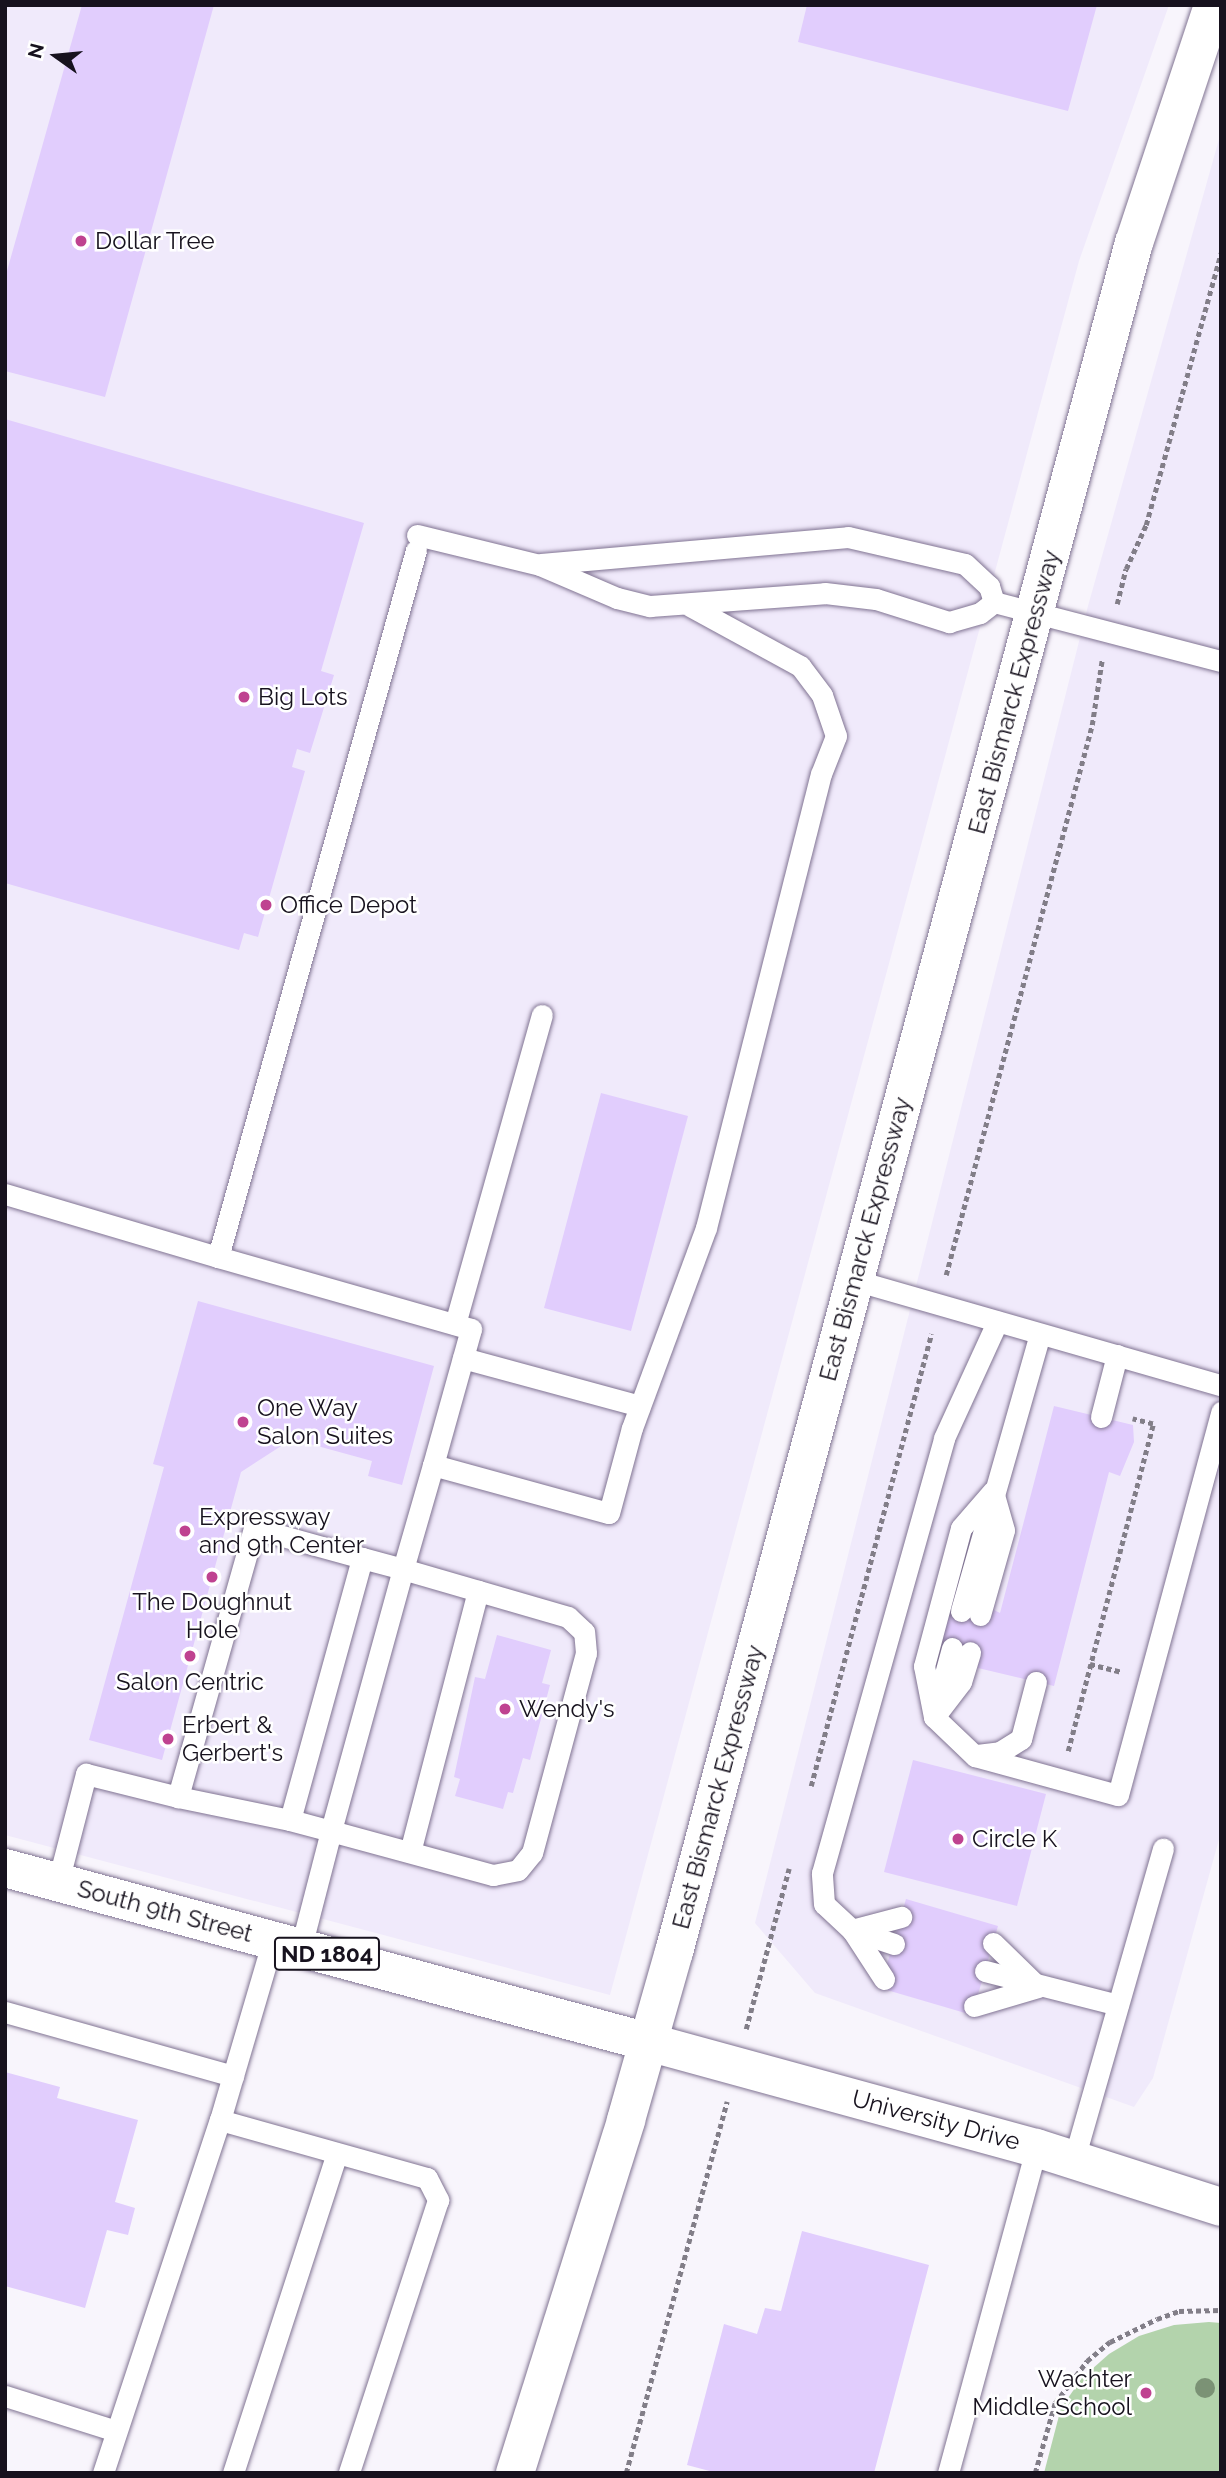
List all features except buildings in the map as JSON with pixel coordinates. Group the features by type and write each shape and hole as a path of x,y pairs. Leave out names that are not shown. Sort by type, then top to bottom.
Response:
{"main road":[{"name":"East Bismarck Expressway","path":"515,2473 648,2042 1152,182 1213,5"},
{"name":"South 9th Street","path":"5,1868 648,2042"},
{"name":"University Drive","path":"648,2042 1036,2148 1221,2207"}],"lane":[{"path":"540,565 848,537 965,564 989,586 994,602"},
{"path":"218,1257 416,542 540,565 617,598 650,606 690,606 825,593 876,599 949,622 980,612 994,602"},
{"path":"994,602 1221,662"},
{"path":"433,1465 609,1513 640,1406 706,1228 821,774 836,736 822,695 800,666 690,606"},
{"path":"455,1324 542,1015"},
{"path":"5,1195 471,1329 331,1831 233,2076 103,2473"},
{"path":"854,1280 1221,1385"},
{"path":"884,1979 852,1930 824,1904 822,1873 944,1438 997,1322"},
{"path":"971,1613 993,1492 1040,1334"},
{"path":"1101,1414 1117,1356"},
{"path":"463,1358 640,1406"},
{"path":"993,1492 961,1528 924,1666 934,1717 975,1756 1118,1795 1221,1412"},
{"path":"58,1882 86,1773 178,1797 290,1820 493,1875 518,1870 532,1853 586,1653 584,1632 568,1617 254,1528 178,1797"},
{"path":"290,1820 362,1558"},
{"path":"410,1852 478,1591"},
{"path":"934,1717 961,1650"},
{"path":"975,1756 1000,1752 1021,1739 1036,1682"},
{"path":"1074,2159 1163,1849"},
{"path":"852,1930 901,1917"},
{"path":"852,1930 894,1944"},
{"path":"993,1943 1038,1987"},
{"path":"985,1971 1038,1987 1118,2005"},
{"path":"974,2006 1038,1987"},
{"path":"5,2012 233,2076"},
{"path":"220,2120 427,2178 438,2200 349,2473"},
{"path":"948,2473 1036,2148"},
{"path":"233,2473 337,2153"},
{"path":"5,2396 116,2431"}],"path":[{"path":"1126,569 1146,525 1221,253"},
{"path":"1060,1779 1153,1424 1101,1414"},
{"path":"626,2473 713,2156"},
{"path":"1035,2473 1055,2403 1087,2361 1110,2342 1157,2319 1179,2311 1221,2310"}],"shaded area":[{"path":"5,5 1169,5 1079,261 610,1995 5,1835"},
{"path":"1221,132 1221,1832 1153,2078 1134,2107 815,1993 755,1923 1088,606"}],"green space":[{"name":"Wachter Middle School","path":"1221,2323 1221,2473 1044,2473 1061,2408 1082,2378 1109,2354 1139,2336 1174,2325"}],"place":[{"name":"Dollar Tree","path":"81,241"},
{"name":"Big Lots","path":"244,697"},
{"name":"Office Depot","path":"266,905"},
{"name":"One Way Salon Suites","path":"243,1422"},
{"name":"Expressway and 9th Center","path":"185,1531"},
{"name":"The Doughnut Hole","path":"212,1577"},
{"name":"Salon Centric","path":"190,1656"},
{"name":"Wendy's","path":"505,1709"},
{"name":"Erbert & Gerbert's","path":"168,1739"},
{"name":"Circle K","path":"958,1839"},
{"name":"Wachter Middle School","path":"1146,2393"}]}
